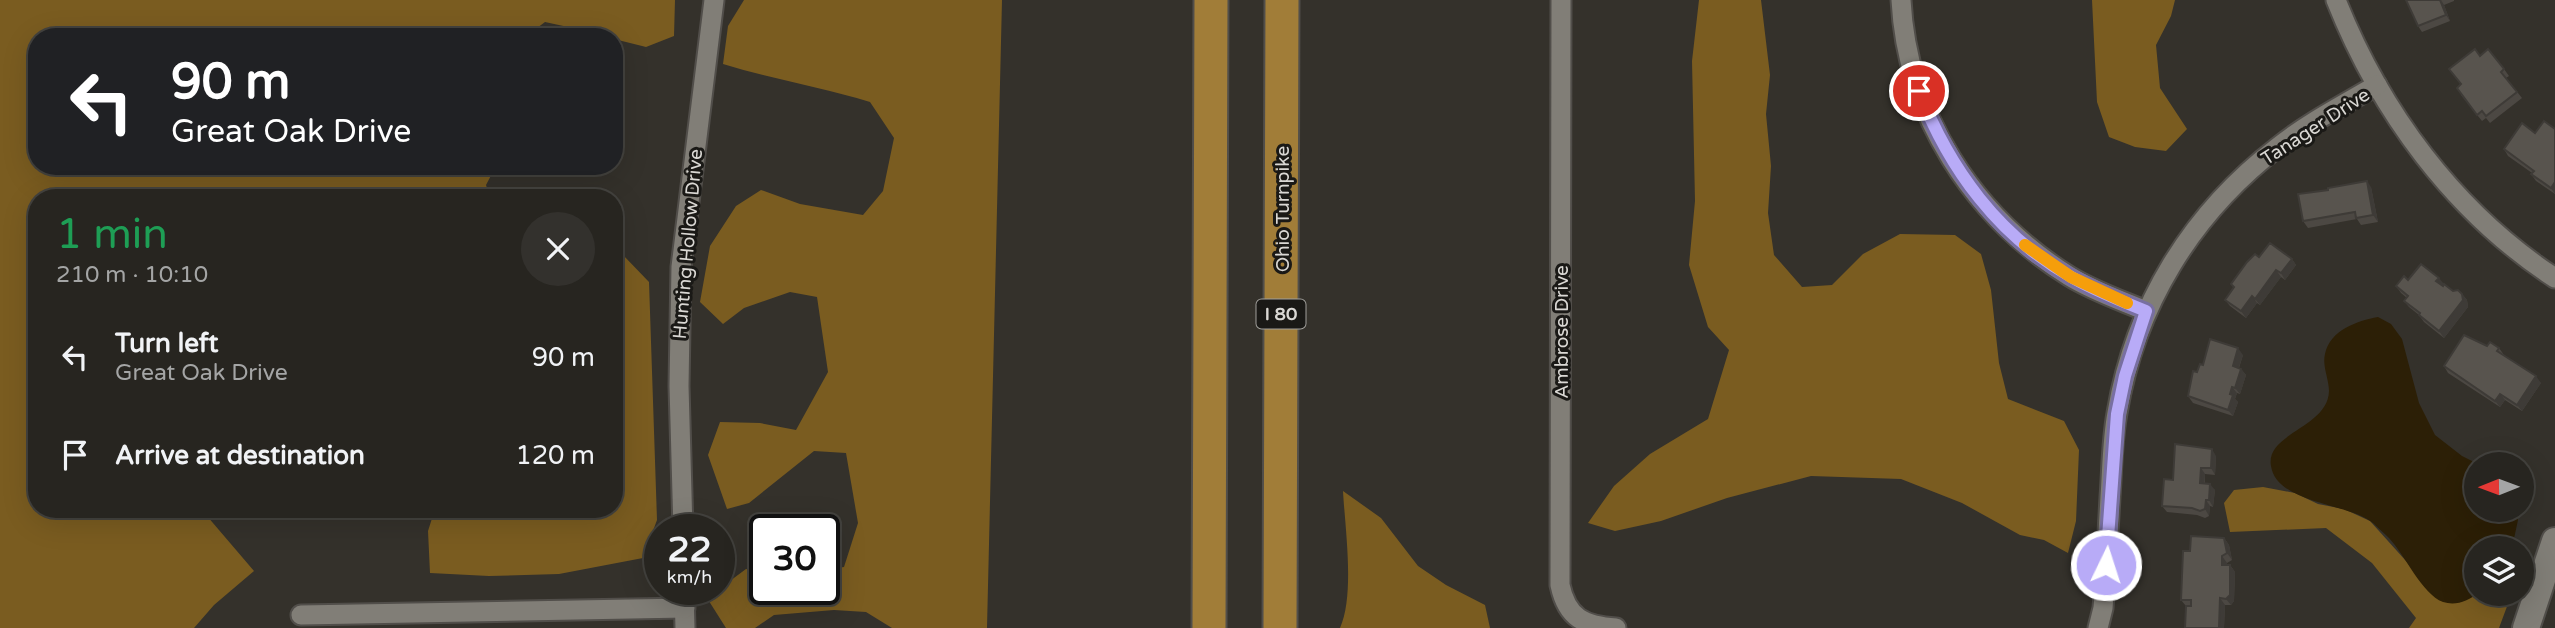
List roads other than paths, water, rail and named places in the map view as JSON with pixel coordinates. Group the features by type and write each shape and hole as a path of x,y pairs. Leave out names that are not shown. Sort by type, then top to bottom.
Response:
{"highway":[{"path":"1209,628 1211,0"},
{"name":"Ohio Turnpike","path":"1280,628 1282,0"}],"street":[{"name":"Hunting Hollow Drive","path":"683,514 679,302 688,196 714,0"},
{"name":"Ambrose Drive","path":"1561,0 1560,585 1564,600 1576,617 1598,627 1616,628"},
{"path":"1901,0 1909,59 1919,91 1932,125 1968,184 2013,235 2040,257 2089,286 2146,311"},
{"path":"2336,0 2377,85 2417,148 2476,214 2507,242 2555,278"},
{"name":"Tanager Drive","path":"2098,628 2103,608 2117,414 2125,376 2146,311 2181,248 2209,211 2241,177 2279,145 2377,85"},
{"path":"2526,628 2555,541"},
{"path":"301,615 644,601"},
{"path":"685,605 685,628"}]}
